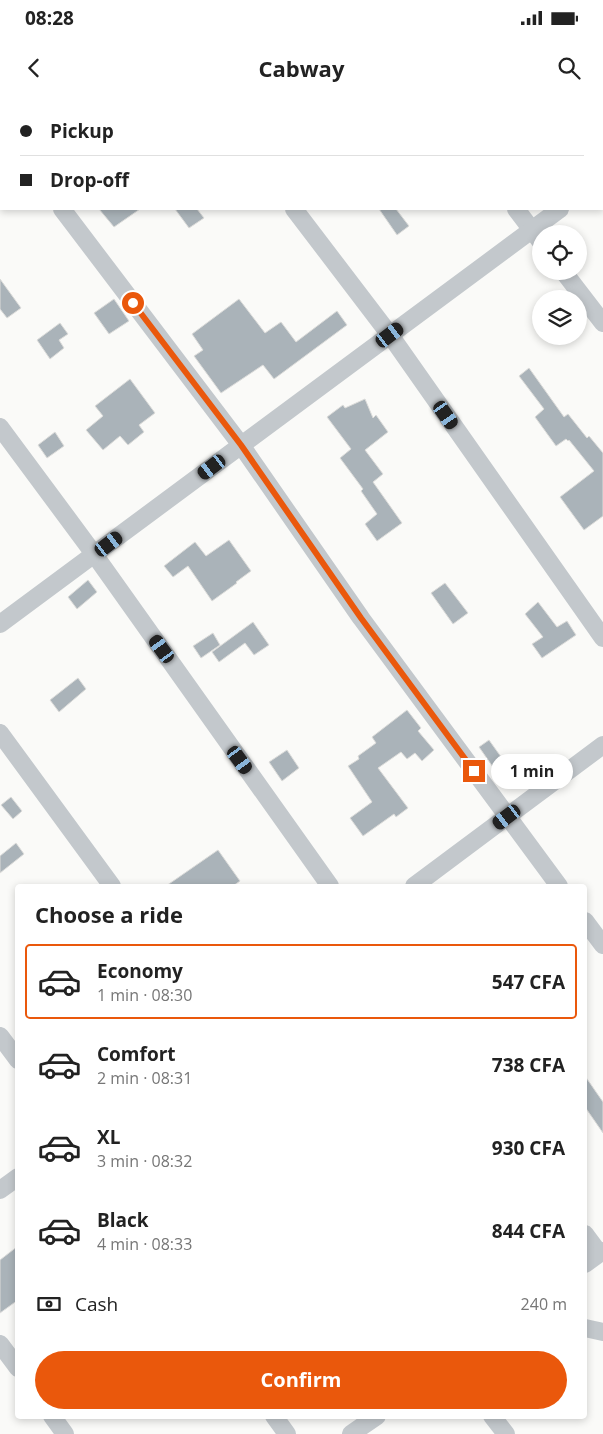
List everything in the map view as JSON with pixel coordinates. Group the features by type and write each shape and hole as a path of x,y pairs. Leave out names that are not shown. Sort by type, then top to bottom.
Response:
{"street":[{"path":"63,210 241,445 361,618 557,884"},
{"path":"295,210 390,335 603,638"},
{"path":"517,210 532,231"},
{"path":"546,225 559,210"},
{"path":"0,624 390,335 532,239"},
{"path":"570,280 603,323"},
{"path":"0,427 94,554 329,884"},
{"path":"0,733 111,884"},
{"path":"417,884 603,745"},
{"path":"587,924 603,945"},
{"path":"0,1036 15,1056"},
{"path":"0,1190 15,1179"},
{"path":"587,1236 601,1252 587,1262"},
{"path":"587,1328 603,1332"},
{"path":"0,1344 15,1364"},
{"path":"54,1419 65,1434"},
{"path":"276,1419 287,1434"},
{"path":"351,1434 373,1419"},
{"path":"494,1419 506,1434"}],"building":[{"path":"100,210 139,210 114,227"},
{"path":"176,210 198,210 204,218 189,228"},
{"path":"380,210 397,210 409,226 397,235"},
{"path":"0,279 21,308 7,318 0,309"},
{"path":"114,299 129,321 109,334 94,313"},
{"path":"239,299 265,333 281,322 296,342 337,311 347,325 274,379 263,365 221,393 194,356 203,350 192,334"},
{"path":"60,323 68,334 59,340 64,348 50,359 37,340"},
{"path":"529,368 564,417 568,414 587,438 589,436 603,453 603,516 584,530 560,497 594,471 569,440 566,439 556,446 535,417 544,409 519,376"},
{"path":"130,379 155,413 139,425 144,432 128,445 120,436 103,450 86,430 103,416 95,406"},
{"path":"365,399 373,418 376,415 388,432 365,450 383,474 373,482 402,523 377,541 365,524 377,514 361,491 363,489 340,458 351,449 327,417 343,405 345,408"},
{"path":"55,432 64,446 47,458 38,445"},
{"path":"229,540 251,571 212,601 188,566 173,577 164,566 195,542 206,556"},
{"path":"88,580 97,592 77,609 68,597"},
{"path":"445,583 468,613 453,624 431,593"},
{"path":"538,602 557,627 567,621 576,635 542,658 532,644 543,637 525,614"},
{"path":"253,622 269,645 254,655 245,643 219,662 212,652"},
{"path":"213,633 220,645 201,658 193,646"},
{"path":"78,678 86,689 59,712 50,700"},
{"path":"407,710 421,728 418,731 434,750 422,761 415,753 407,759 401,752 378,768 408,808 396,817 394,814 363,836 350,818 372,802 348,766 359,759 358,756 376,743 372,737"},
{"path":"489,740 514,775 504,783 479,747"},
{"path":"287,750 299,768 282,781 269,762"},
{"path":"11,797 22,811 13,819 1,805"},
{"path":"16,843 24,854 0,873 0,856"},
{"path":"218,850 240,881 236,884 169,884"},
{"path":"587,1079 603,1102 603,1133 587,1110"},
{"path":"15,1248 15,1302 0,1313 0,1260"}],"route":[{"path":"133,303 241,445 361,618 474,771"}]}
